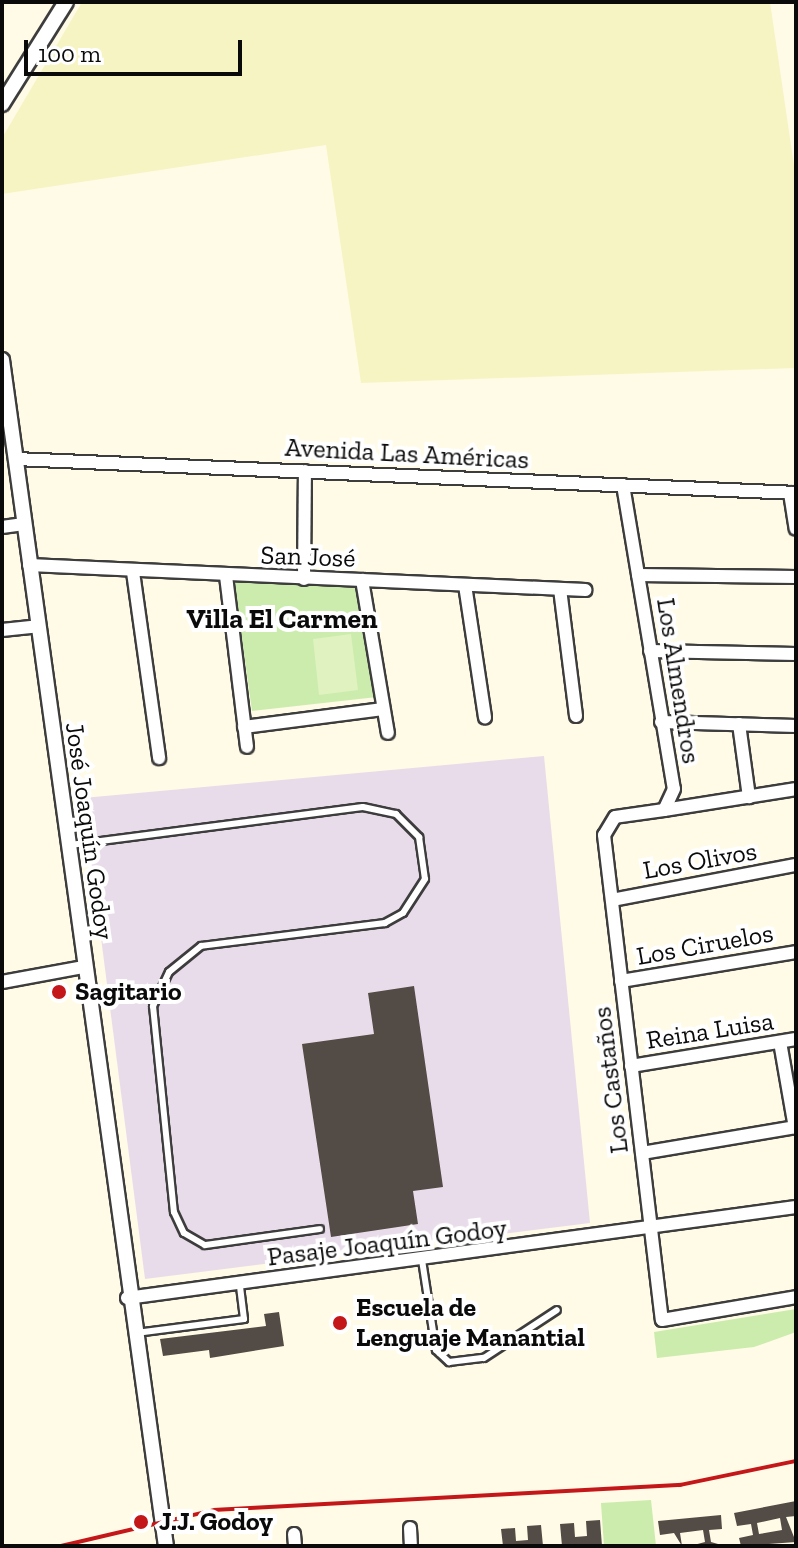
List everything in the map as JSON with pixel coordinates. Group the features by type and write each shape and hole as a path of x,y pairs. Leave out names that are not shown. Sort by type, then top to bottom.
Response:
{"street":[{"path":"2,104 66,2"},
{"name":"José Joaquín Godoy","path":"2,360 127,1298 166,1546"},
{"name":"Avenida Las Américas","path":"15,459 793,493"},
{"path":"304,579 305,471"},
{"name":"Los Almendros","path":"623,485 674,789 664,810"},
{"path":"793,493 796,529"},
{"path":"2,527 24,524"},
{"name":"San José","path":"29,565 585,590"},
{"path":"133,572 159,758"},
{"path":"638,575 796,577"},
{"path":"226,576 247,747"},
{"path":"362,580 388,733"},
{"path":"465,585 485,718"},
{"path":"560,589 576,716"},
{"path":"2,630 38,626"},
{"path":"650,651 796,654"},
{"path":"244,727 383,709"},
{"path":"661,722 796,726"},
{"path":"739,724 749,797"},
{"path":"664,810 796,789"},
{"name":"Los Castaños","path":"664,810 615,817 604,835 662,1320 796,1297"},
{"name":"Los Olivos","path":"612,900 796,865"},
{"name":"Los Ciruelos","path":"621,981 796,952"},
{"path":"2,982 83,967"},
{"name":"Reina Luisa","path":"631,1066 796,1039"},
{"path":"642,1153 796,1128 780,1042"},
{"name":"Pasaje Joaquín Godoy","path":"127,1298 652,1231 796,1207"},
{"path":"410,1528 411,1546"}],"lane":[{"path":"67,845 363,807 396,814 419,837 425,879 403,913 385,923 201,946 169,972 153,1006 174,1212 184,1233 205,1245 320,1229"},
{"path":"422,1260 436,1350 449,1362 484,1358 557,1310"},
{"path":"132,1333 244,1319 240,1283"}],"shaded area":[{"path":"82,2 770,2 796,179 796,368 361,383 326,145 2,194 2,138"},
{"path":"544,756 590,1223 145,1279 83,798"}],"green space":[{"path":"234,581 362,585 377,697 252,711"},
{"path":"351,634 358,690 319,695 313,639"},
{"path":"796,1309 796,1332 754,1347 657,1358 654,1332"},
{"path":"651,1500 656,1546 604,1546 601,1503"}],"building":[{"path":"414,986 443,1187 413,1191 418,1224 331,1237 302,1044 374,1034 368,993"},
{"path":"279,1312 284,1346 210,1358 209,1350 163,1356 160,1339 266,1326 264,1314"},
{"path":"796,1501 796,1516 786,1517 796,1542 741,1546 739,1538 753,1535 751,1524 737,1526 734,1513","holes":["780,1518 782,1530 759,1534 757,1523"]},
{"path":"721,1515 722,1529 709,1530 711,1542 725,1546 690,1546 705,1542 703,1530 680,1533 682,1546 674,1533 660,1535 658,1521"},
{"path":"600,1520 602,1546 562,1546 560,1524 574,1523 575,1537 587,1536 586,1521"},
{"path":"541,1525 543,1546 503,1546 501,1529 515,1528 516,1541 528,1540 527,1526"}],"railway":[{"path":"61,1546 215,1510 680,1485 796,1461"}],"place":[{"name":"Sagitario","path":"59,992"},
{"name":"Escuela de Lenguaje Manantial","path":"340,1323"},
{"name":"J.J. Godoy","path":"141,1522"}],"district":[{"name":"Villa El Carmen","path":"282,619"}]}
